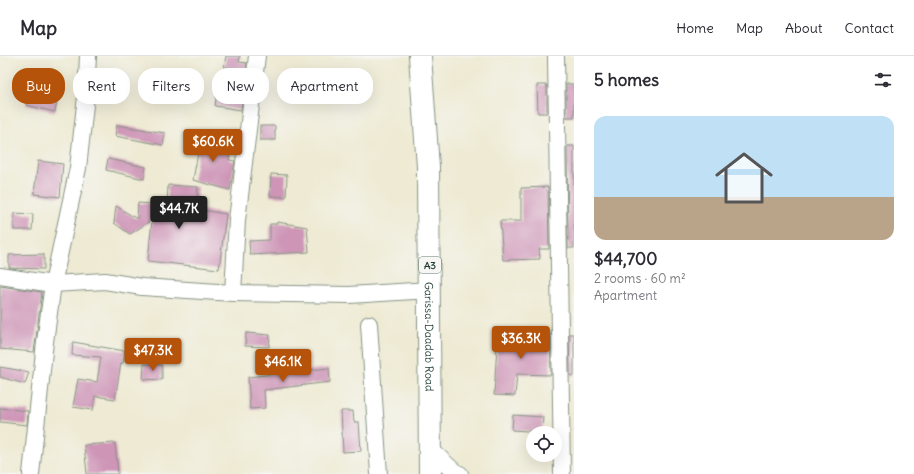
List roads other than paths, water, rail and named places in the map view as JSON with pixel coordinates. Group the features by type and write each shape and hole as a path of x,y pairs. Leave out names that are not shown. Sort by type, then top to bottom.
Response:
{"highway":[{"name":"Garissa-Daadab Road","path":"420,56 428,167 430,474"}],"street":[{"path":"31,474 45,342 53,284 78,168 86,96 88,56"},
{"path":"233,293 236,220 257,56"},
{"path":"556,56 562,474"},
{"path":"0,276 53,284 106,281 142,287 233,293 349,294 430,290"},
{"path":"370,324 379,474"},
{"path":"430,449 455,472 460,474"}]}
